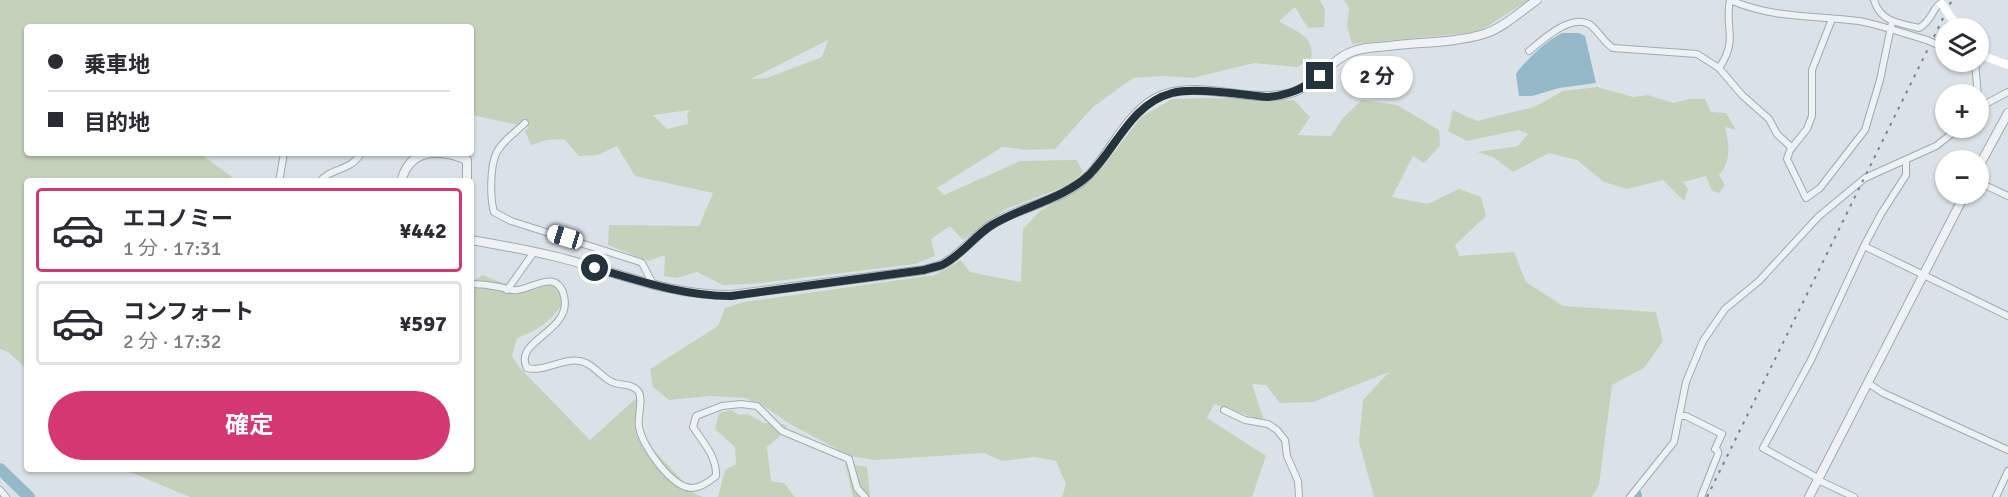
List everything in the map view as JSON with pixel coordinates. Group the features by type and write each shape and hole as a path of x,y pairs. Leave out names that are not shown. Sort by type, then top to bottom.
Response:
{"main road":[{"path":"1941,2 1952,18"},
{"path":"1989,58 2008,65"}],"street":[{"path":"474,241 534,252 653,284 709,296 731,296 924,270 942,264 990,226 1012,214 1070,190 1090,174 1142,109 1156,99 1173,92 1192,90 1268,97 1291,94 1306,87 1348,53 1364,48 1461,39 1486,33 1537,0"},
{"path":"1719,68 1726,58 1732,37 1728,10 1730,0 1753,10 1860,22 1935,44"},
{"path":"1874,0 1882,16 1892,22 1919,28 1929,22 1937,5 1941,2"},
{"path":"1832,19 1812,69 1812,116 1807,129 1792,148 1787,159 1806,198 1820,188 1866,130 1881,80 1892,22"},
{"path":"1529,51 1555,30 1577,22 1586,23 1613,48 1697,54 1719,68 1742,95 1769,120 1777,134 1792,148"},
{"path":"1989,102 2008,92"},
{"path":"1988,150 2008,112"},
{"path":"525,123 505,141 496,154 492,183 494,212 511,221 642,263 653,284"},
{"path":"1629,497 1674,442 1686,382 1703,341 1725,309 1759,281 1818,218 1865,178 1873,172 1936,146 1946,138"},
{"path":"280,178 283,156"},
{"path":"323,178 357,161 360,156"},
{"path":"403,178 412,160 420,156"},
{"path":"458,156 466,160 467,178"},
{"path":"1854,497 1818,480 1763,448 1811,360 1864,246 1906,175 1906,160"},
{"path":"1989,187 2008,196"},
{"path":"1809,497 1960,204"},
{"path":"1864,246 2008,316"},
{"path":"507,290 534,252"},
{"path":"474,284 501,287 507,290 521,290 542,281 559,286 564,298 561,315 555,325 525,352 524,361 527,368 538,370 569,361 585,362 614,383 628,385 638,391 640,397 639,428 644,440 658,463 674,480 686,487 695,488 716,476 717,466 713,457 693,428 696,416 722,406 741,404 757,406 782,431 849,459 857,488 865,497"},
{"path":"1868,383 1883,393 2008,450"},
{"path":"1224,410 1245,420 1268,424 1277,430 1285,440 1287,456 1298,481 1299,497"},
{"path":"1678,416 1686,417 1722,434 1714,449 1718,451 1718,454 1701,497"},
{"path":"1996,497 2008,471"},
{"path":"0,490 6,497"}],"green space":[{"path":"0,0 1320,0 1325,10 1324,27 1308,28 1295,7 1279,21 1303,35 1310,45 1311,60 1297,67 1254,63 1193,78 1163,76 1133,78 1093,107 1055,149 1028,150 1002,147 937,188 944,195 1020,161 1077,160 1083,172 1069,185 1006,209 963,240 950,226 931,239 935,256 915,264 751,284 723,285 697,272 676,278 664,276 665,255 648,261 608,245 609,225 699,226 713,193 635,176 617,146 598,155 579,156 564,139 547,140 531,145 525,131 529,127 474,116 474,24 24,24 24,156 203,156 232,178 24,178 24,366 8,352 0,349","holes":["828,40 822,57 767,78 751,79","690,110 687,114 688,124 667,129 653,115"]},
{"path":"1344,0 1529,0 1483,29 1469,33 1352,44 1347,26 1349,8"},
{"path":"1597,87 1633,97 1648,95 1673,103 1690,99 1705,99 1711,112 1726,113 1736,130 1725,127 1728,158 1719,175 1725,185 1719,193 1712,191 1706,176 1683,182 1688,189 1684,201 1663,180 1627,189 1604,182 1577,160 1549,153 1513,172 1493,157 1477,152 1518,146 1528,134 1519,130 1467,141 1448,131 1453,110 1477,121 1534,107 1563,91"},
{"path":"1172,99 1294,100 1310,117 1298,135 1331,136 1343,118 1362,100 1397,105 1439,130 1440,146 1424,163 1413,156 1392,197 1428,204 1459,189 1481,197 1486,216 1455,245 1459,256 1514,252 1526,282 1563,306 1656,312 1663,341 1644,368 1612,385 1599,485 1592,497 1374,497 1359,442 1363,400 1389,372 1313,402 1280,403 1266,385 1252,384 1264,421 1214,404 1207,418 1266,456 1252,497 1062,497 1066,484 1056,461 1035,457 1002,461 984,453 875,460 850,456 745,398 710,396 669,400 653,387 650,369 718,326 725,308 744,302 935,275 961,260 970,272 1021,282 1023,229 1040,211 1079,189 1097,174 1141,117"},
{"path":"483,275 525,292 549,285 564,288 566,297 558,311 539,327 517,338 512,356 519,367 590,440 644,391 640,423 648,444 695,494 703,497 190,497 130,472 474,472 474,280"},
{"path":"731,410 739,415 748,414 764,423 787,426 767,447 771,481 784,483 795,497 718,497 725,470 736,464 735,447 715,429 719,413"},
{"path":"845,463 867,467 870,497 853,497"}],"water":[{"path":"1562,33 1579,33 1585,36 1596,83 1559,88 1532,96 1519,96 1516,74 1537,51"}],"waterway":[{"path":"0,469 29,497"}],"railway":[{"path":"1707,497 1952,0"}],"route":[{"path":"595,268 666,288 709,296 731,296 924,270 942,264 953,257 990,226 1012,214 1070,190 1090,174 1120,134 1142,109 1156,99 1173,92 1192,90 1268,97 1280,96 1306,87 1320,76"}]}
